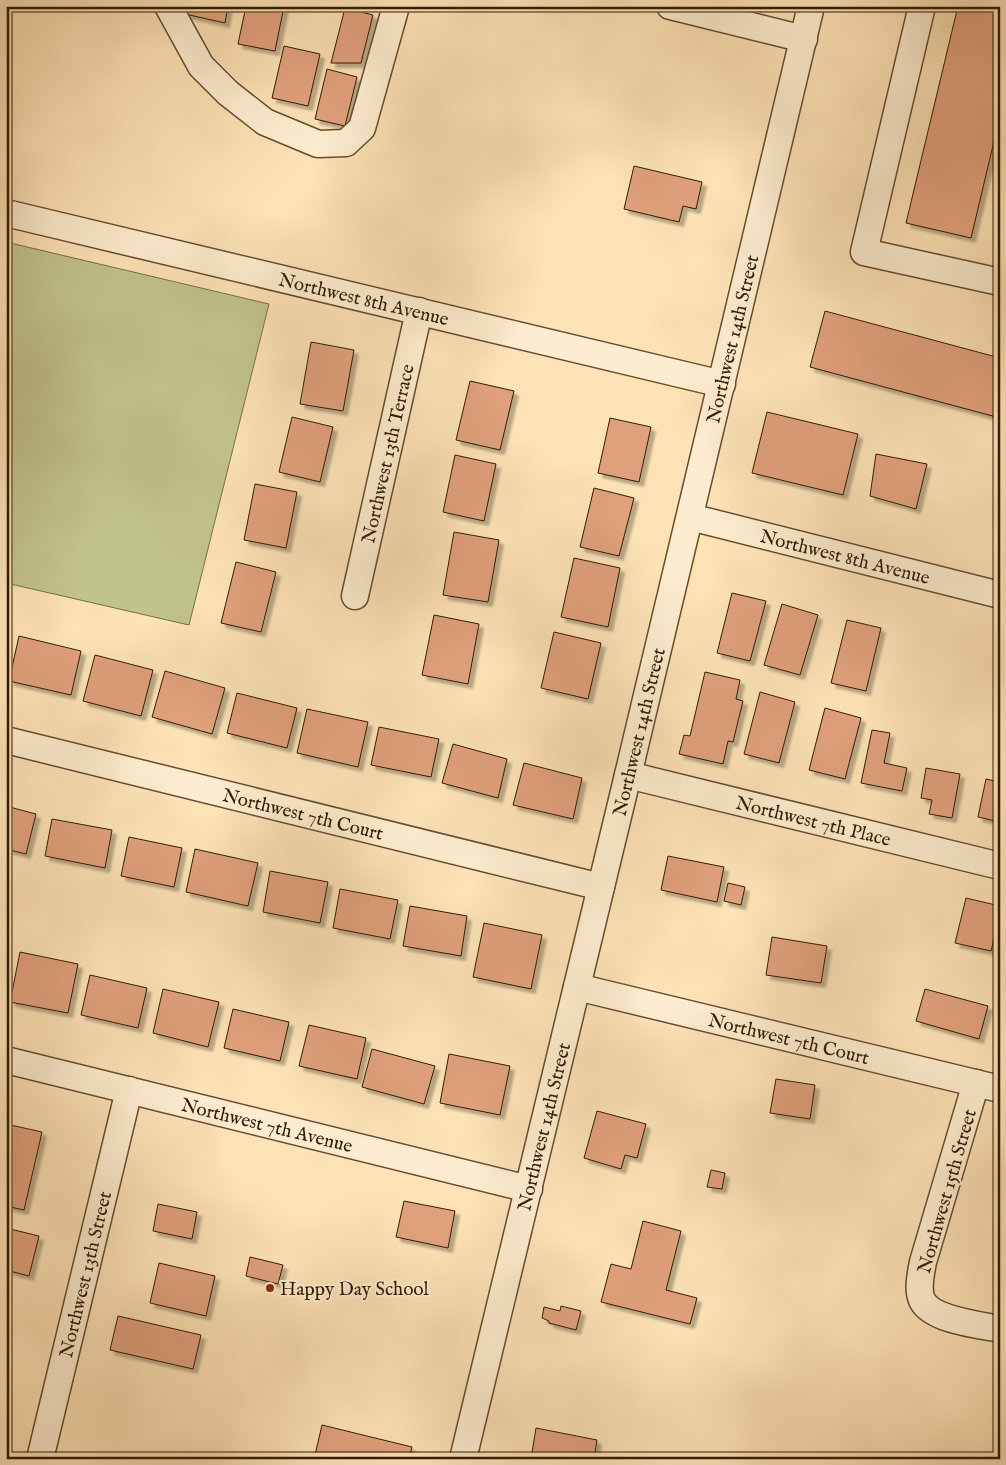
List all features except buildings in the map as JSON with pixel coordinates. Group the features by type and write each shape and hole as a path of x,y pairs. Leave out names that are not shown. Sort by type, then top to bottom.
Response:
{"street":[{"path":"168,6 201,66 228,93 265,122 318,144 346,143 362,128 396,6"},
{"path":"670,6 804,39"},
{"name":"Northwest 14th Street","path":"463,1459 811,6"},
{"path":"922,6 864,252 1000,282"},
{"name":"Northwest 8th Avenue","path":"6,214 722,384"},
{"name":"Northwest 13th Terrace","path":"355,596 420,311"},
{"name":"Northwest 8th Avenue","path":"690,517 1000,595"},
{"name":"Northwest 7th Court","path":"6,740 601,887"},
{"name":"Northwest 7th Place","path":"628,775 1000,866"},
{"name":"Northwest 7th Court","path":"577,987 988,1086"},
{"name":"Northwest 7th Avenue","path":"6,1060 529,1189"},
{"name":"Northwest 15th Street","path":"988,1086 923,1262 920,1288 921,1300 936,1313 965,1322 1000,1329"},
{"name":"Northwest 13th Street","path":"40,1459 129,1090"}],"green space":[{"path":"6,242 269,304 189,625 6,583"}],"place":[{"name":"Happy Day School","path":"270,1288"}]}
